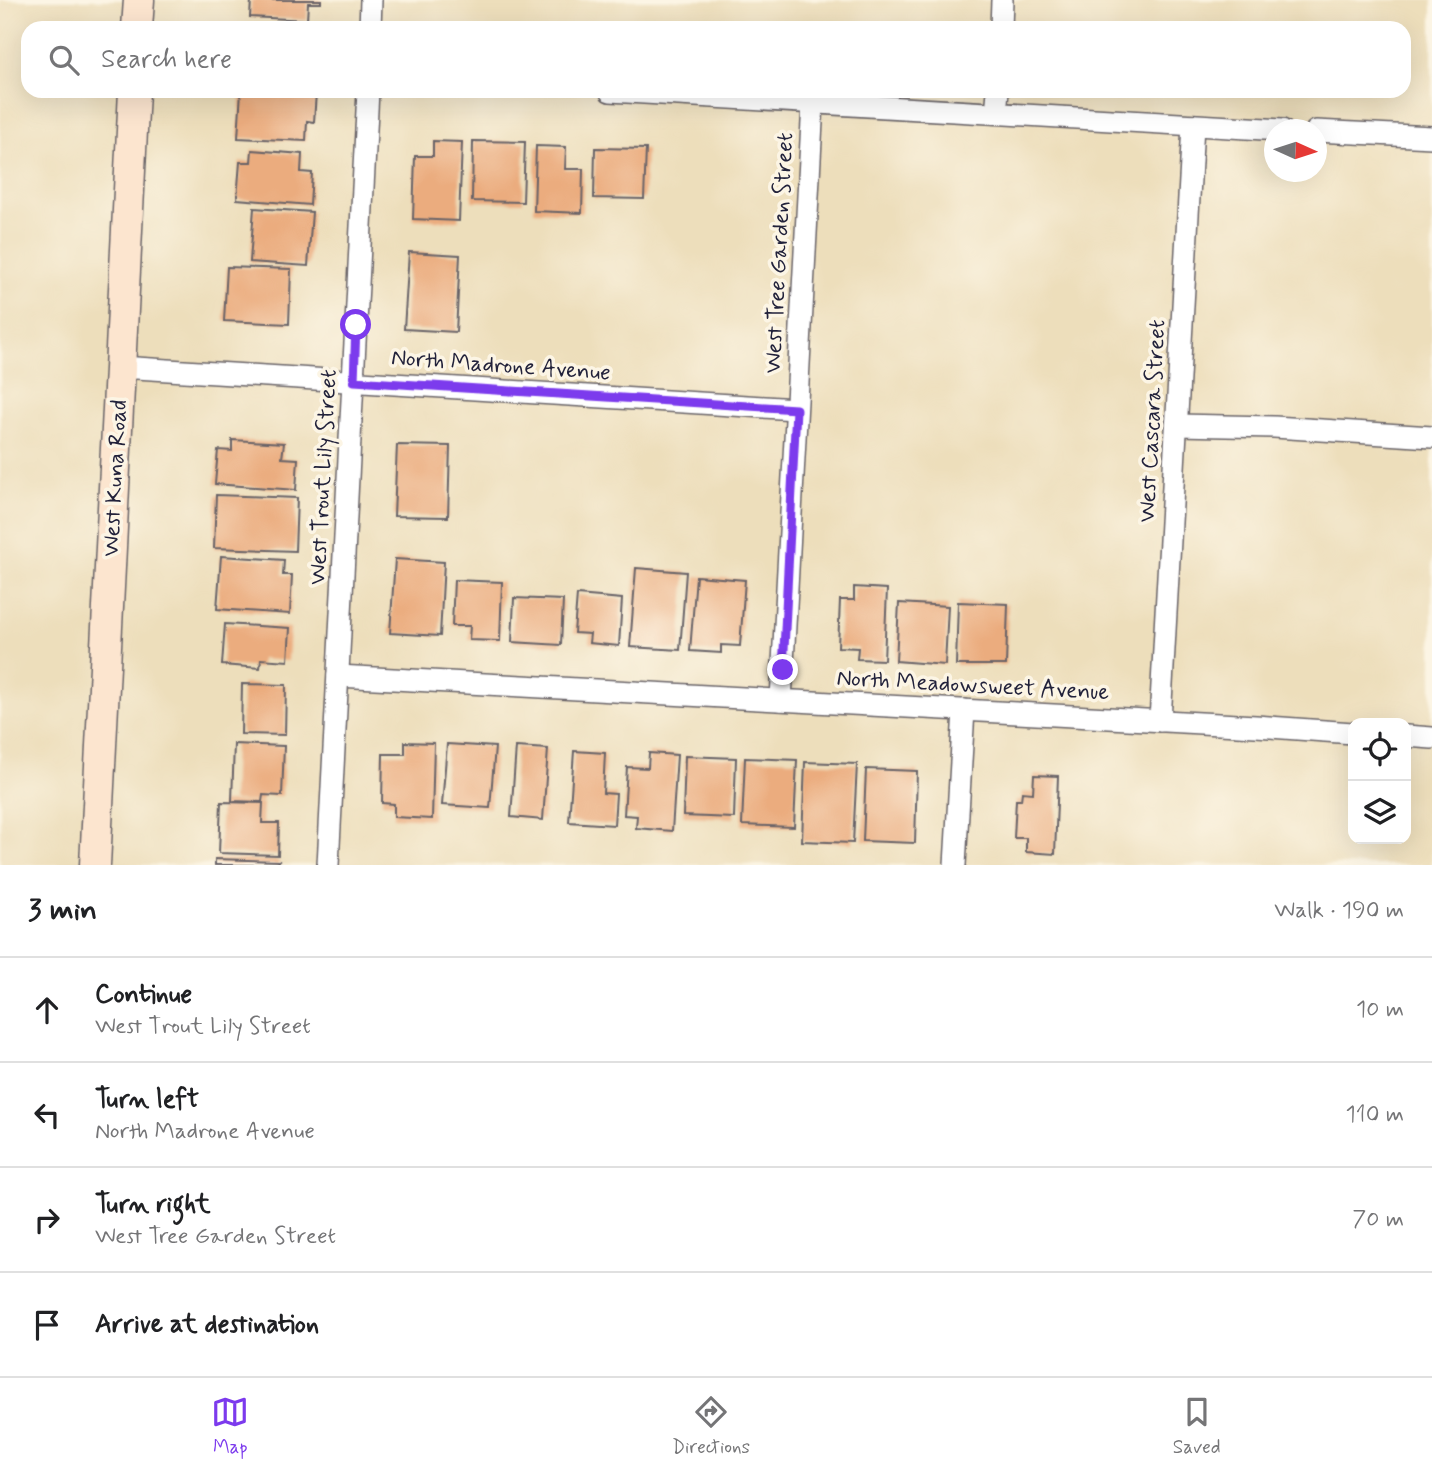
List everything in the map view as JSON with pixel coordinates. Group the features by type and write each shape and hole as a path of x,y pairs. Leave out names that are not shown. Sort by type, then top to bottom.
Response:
{"main road":[{"path":"138,21 139,0"},
{"name":"West Kuna Road","path":"95,865 134,98"}],"street":[{"path":"370,21 372,0"},
{"path":"1001,21 1002,0"},
{"name":"West Trout Lily Street","path":"328,865 368,98"},
{"path":"728,98 1264,129"},
{"path":"996,113 997,98"},
{"name":"West Tree Garden Street","path":"782,700 813,103"},
{"name":"West Cascara Street","path":"1160,720 1194,125"},
{"path":"1327,132 1432,137"},
{"name":"North Madrone Avenue","path":"120,367 796,409"},
{"path":"1177,425 1274,427 1432,437"},
{"name":"North Meadowsweet Avenue","path":"338,676 1160,720 1348,733"},
{"path":"955,865 964,710"},
{"path":"1411,736 1432,738"}],"building":[{"path":"251,0 321,0 321,3 308,3 307,20 250,17"},
{"path":"241,98 316,98 314,122 307,121 306,141 238,138"},
{"path":"433,141 462,142 459,221 413,219 415,156 433,156"},
{"path":"473,141 525,142 523,202 472,201"},
{"path":"536,146 566,147 565,169 583,169 582,213 534,211"},
{"path":"595,148 646,149 644,199 594,198"},
{"path":"252,150 302,154 301,172 312,173 310,205 237,199 240,162 251,162"},
{"path":"254,208 312,212 308,266 250,262"},
{"path":"409,252 460,255 456,332 404,329"},
{"path":"227,267 291,269 289,324 224,321"},
{"path":"232,440 284,443 282,458 298,459 296,490 215,484 218,450 232,451"},
{"path":"397,445 450,446 448,517 394,516"},
{"path":"216,495 297,498 295,551 214,548"},
{"path":"221,556 284,560 283,575 292,575 290,614 217,609"},
{"path":"395,559 444,562 440,636 390,633"},
{"path":"636,568 686,572 680,650 630,647"},
{"path":"696,576 745,580 740,646 721,645 721,653 690,651"},
{"path":"454,580 502,582 500,641 469,640 470,626 452,626"},
{"path":"854,587 887,589 884,660 857,659 858,648 838,647 840,600 854,600"},
{"path":"577,595 622,599 619,646 589,643 590,634 574,633"},
{"path":"514,598 563,600 561,645 512,642"},
{"path":"958,602 1008,604 1006,665 956,665"},
{"path":"899,603 948,606 945,665 896,661"},
{"path":"225,624 290,628 288,661 261,659 260,668 222,665"},
{"path":"242,684 286,685 285,735 241,734"},
{"path":"405,742 434,743 432,819 394,817 394,804 382,803 383,754 405,754"},
{"path":"234,744 284,746 282,796 263,795 262,802 232,801"},
{"path":"447,744 495,747 490,808 442,805"},
{"path":"516,747 548,749 543,820 511,817"},
{"path":"574,751 605,753 603,793 616,794 614,825 569,822"},
{"path":"649,753 677,755 672,831 636,828 637,816 624,815 627,767 648,768"},
{"path":"685,756 736,758 734,818 683,816"},
{"path":"745,758 797,760 794,827 742,825"},
{"path":"805,762 857,764 853,843 802,841"},
{"path":"866,769 917,771 915,843 863,841"},
{"path":"1034,775 1058,776 1055,854 1026,852 1026,838 1014,838 1016,800 1021,800 1022,792 1033,793"},
{"path":"221,802 263,803 262,823 279,823 278,855 219,853"},
{"path":"215,859 279,861 278,865 215,865"}],"route":[{"path":"356,325 354,381 796,409 783,670"}]}
